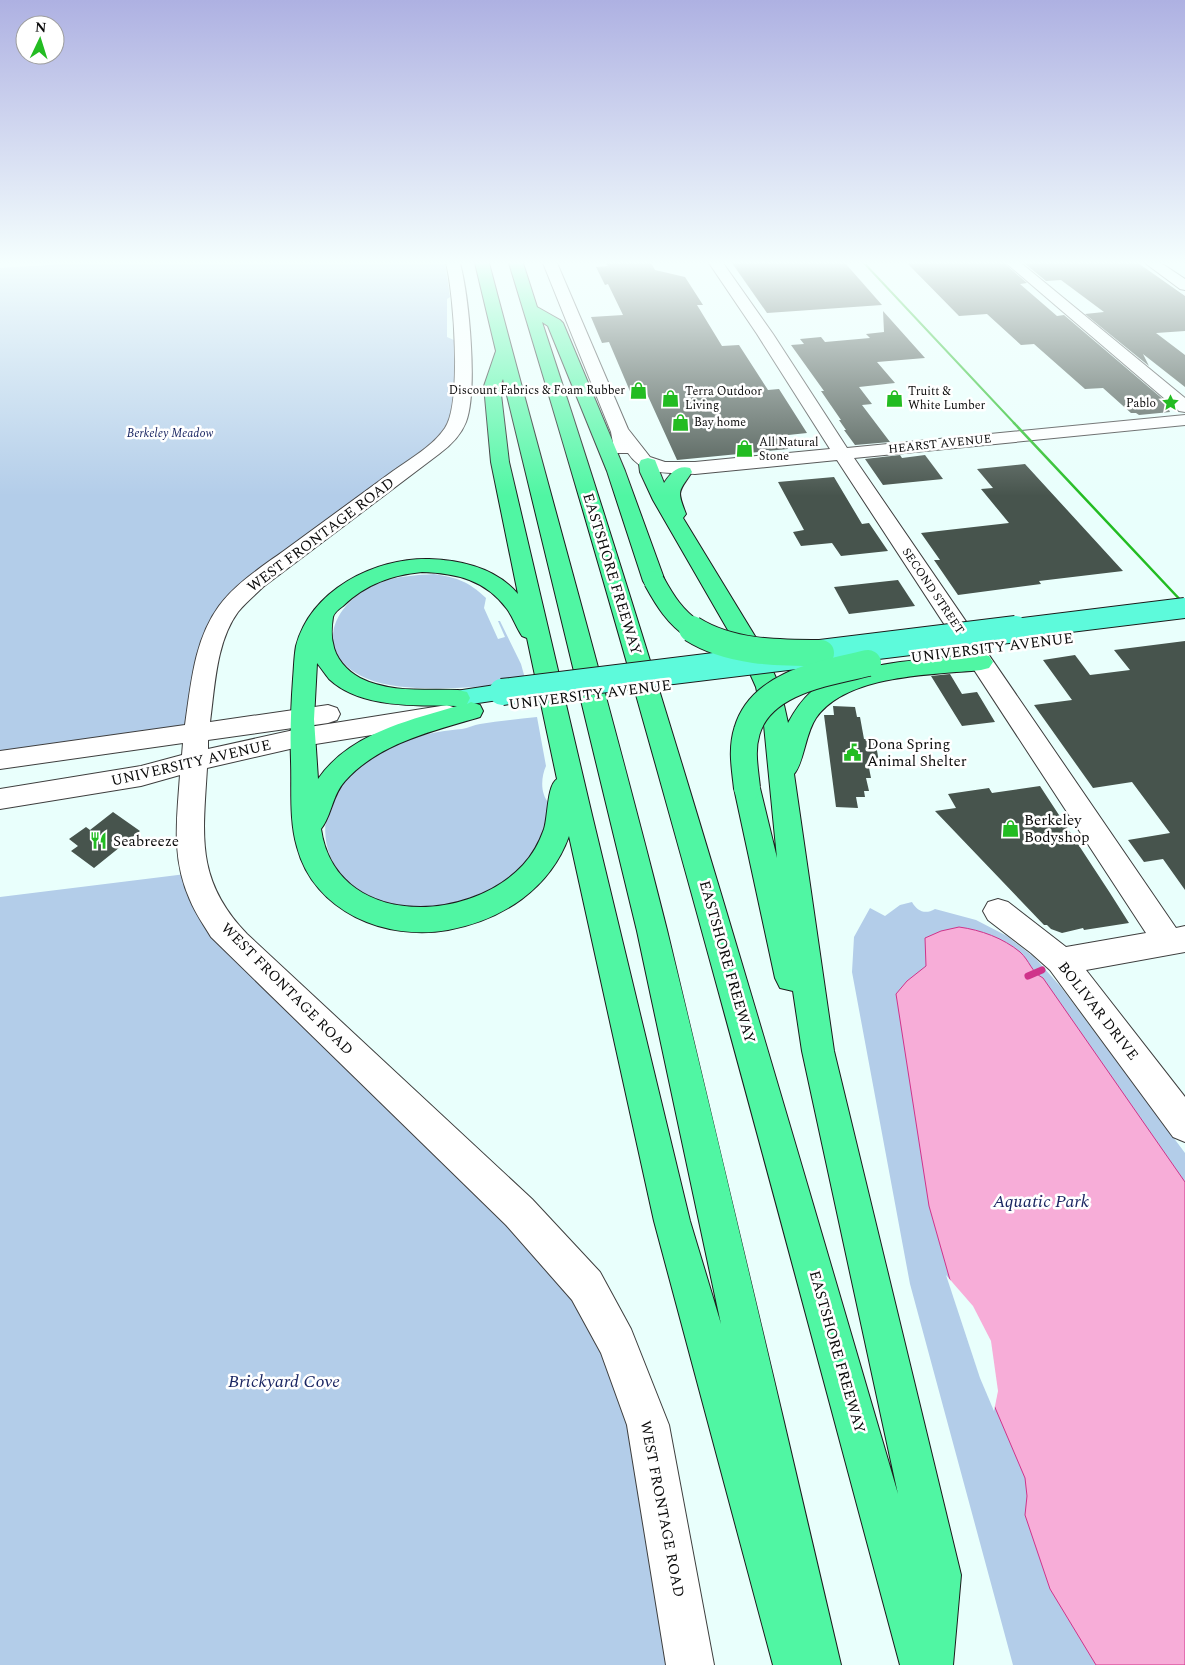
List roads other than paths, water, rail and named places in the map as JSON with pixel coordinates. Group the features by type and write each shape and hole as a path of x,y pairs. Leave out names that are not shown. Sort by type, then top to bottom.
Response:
{"highway":[{"path":"502,341 650,922 818,1665"},
{"name":"EASTSHORE FREEWAY","path":"540,341 577,455 713,914 924,1665"},
{"path":"562,341 616,471 654,581 665,603 689,628 706,638 746,649 821,653"},
{"path":"504,350 492,386 500,462 561,739 672,1221 797,1665"},
{"path":"648,468 663,500 758,662 768,687 776,724 810,1004 836,1136 938,1575 929,1665"},
{"path":"682,530 668,492 672,483 689,470"},
{"path":"548,677 527,623 515,603 496,584 466,570 426,566 404,568 364,580 343,593 324,616 312,636 308,650 302,727 306,824 314,857 326,880 340,894 360,906 382,915 409,919 436,919 465,913 507,895 531,876 542,864 556,837 564,798 561,739"},
{"path":"324,616 320,636 324,655 333,668 348,681 384,694 464,704"},
{"path":"785,808 785,775 792,744 803,718 822,696 844,684 873,676 981,662"},
{"path":"836,1136 797,998 747,788 743,758 744,742 750,721 759,707 770,696 794,684 824,673 868,663"},
{"path":"314,857 311,834 314,812 324,788 339,769 358,753 383,740 464,704"}],"main road":[{"name":"UNIVERSITY AVENUE","path":"464,704 821,653 1185,608"},
{"name":"UNIVERSITY AVENUE","path":"503,699 868,663 1185,623"}],"street":[{"name":"WEST FRONTAGE ROAD","path":"461,341 461,404 457,423 449,435 430,453 263,576 234,602 223,617 210,651 195,747 189,821 190,850 201,893 222,928 250,957 519,1212 586,1286 618,1343 648,1425 690,1665"},
{"path":"582,341 620,432 620,438 628,461 639,469 648,468"},
{"name":"SECOND STREET","path":"769,341 842,454 981,662 1177,941"},
{"path":"1105,341 1185,407"},
{"name":"HEARST AVENUE","path":"648,468 660,474 1185,420"},
{"name":"UNIVERSITY AVENUE","path":"0,760 33,756 195,747 302,727 464,704"},
{"name":"UNIVERSITY AVENUE","path":"0,799 141,776 195,747"},
{"path":"33,756 37,794"},
{"name":"BOLIVAR DRIVE","path":"998,911 1042,944 1061,962 1185,1125"},
{"path":"1061,962 1177,941"}],"waterway":[{"path":"1028,976 1042,970"}],"railway":[{"path":"937,341 1015,424"},
{"path":"1014,423 1185,605"}],"place":[{"name":"Discount Fabrics & Foam Rubber","path":"639,390"},
{"name":"Terra Outdoor Living","path":"671,398"},
{"name":"Truitt & White Lumber","path":"894,398"},
{"name":"Pablo","path":"1170,403"},
{"name":"Bay home","path":"680,422"},
{"name":"All Natural Stone","path":"745,449"},
{"name":"Dona Spring Animal Shelter","path":"853,753"},
{"name":"Berkeley Bodyshop","path":"1010,829"},
{"name":"Seabreeze","path":"99,841"}],"park label":[{"name":"Berkeley Meadow","path":"170,433"},
{"name":"Aquatic Park","path":"1041,1201"},
{"name":"Brickyard Cove","path":"284,1381"}]}
